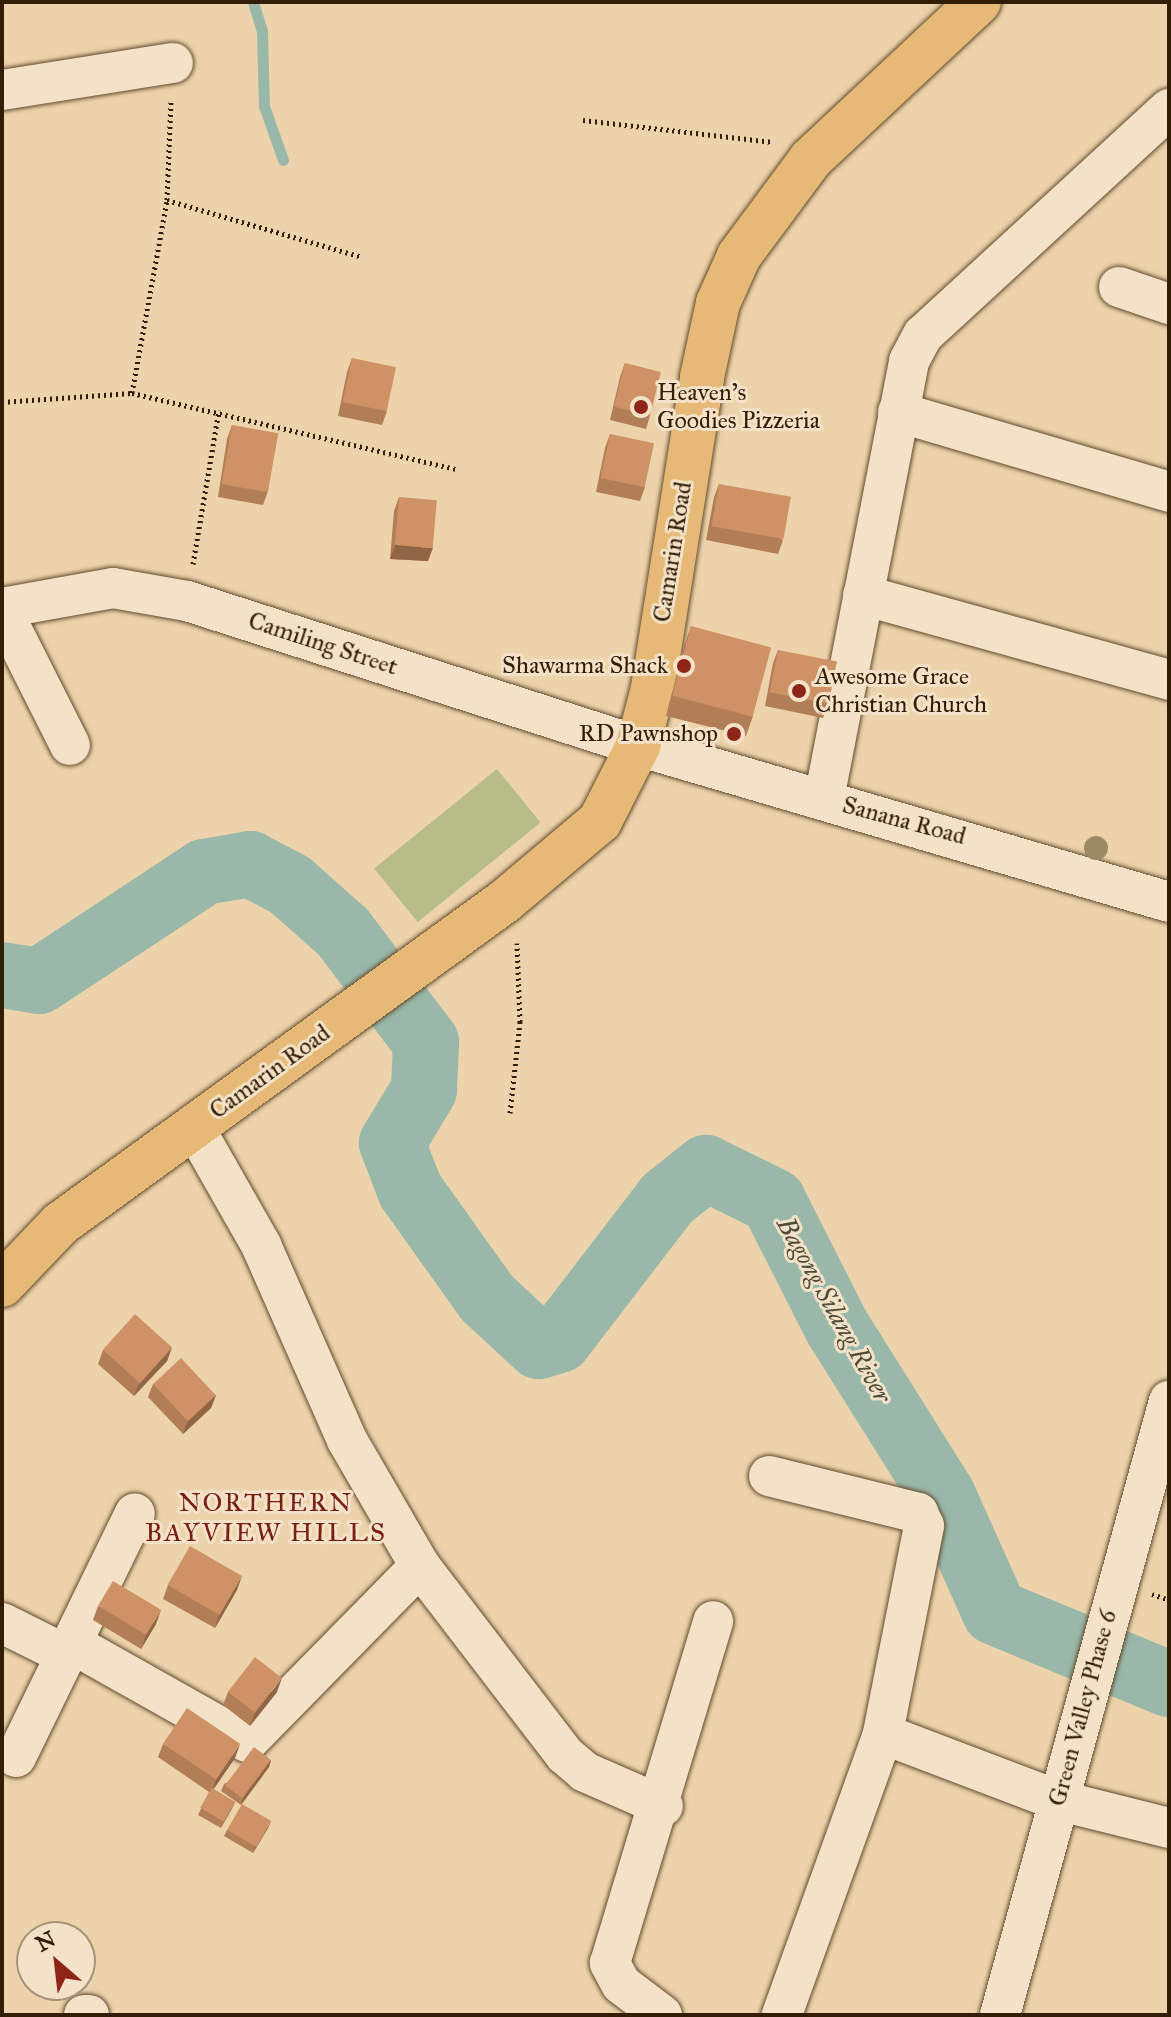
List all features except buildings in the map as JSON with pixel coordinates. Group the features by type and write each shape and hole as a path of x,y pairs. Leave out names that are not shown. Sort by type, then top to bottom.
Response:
{"main road":[{"name":"Camarin Road","path":"2,1285 60,1224 505,901 600,821 638,746 718,303 761,220 811,159 979,2"}],"street":[{"path":"2,90 173,63"},
{"path":"824,799 909,361 923,335 1169,109"},
{"path":"1119,287 1169,304"},
{"path":"898,412 1169,492"},
{"name":"Camiling Street","path":"2,609 113,588 187,601 638,746"},
{"path":"863,595 1169,680"},
{"path":"2,609 70,745"},
{"name":"Sanana Road","path":"638,746 1169,902"},
{"path":"194,1127 261,1245 347,1440 420,1566 565,1755 585,1772 663,1806"},
{"name":"Green Valley Phase 6","path":"1000,2015 1169,1401"},
{"path":"769,1476 918,1513 924,1540 909,1578 883,1734 782,2015"},
{"path":"16,1757 135,1513"},
{"path":"2,1623 69,1649 247,1742 420,1566"},
{"path":"662,2015 621,1984 610,1963 663,1806 713,1621"},
{"path":"883,1734 1060,1789 1169,1828"}],"path":[{"path":"132,393 167,200 173,63"},
{"path":"583,120 770,141 811,159"},
{"path":"167,200 362,257"},
{"path":"2,402 132,393 219,410 455,469"},
{"path":"187,601 219,410"},
{"path":"505,901 521,975 510,1113"}],"green space":[{"path":"497,769 540,823 418,922 374,868"}],"waterway":[{"path":"253,2 262,31 264,106 283,160"},
{"name":"Bagong Silang River","path":"2,975 39,981 204,872 250,864 290,885 343,932 426,1042 424,1090 392,1143 410,1190 487,1298 539,1346 559,1340 667,1199 706,1168 773,1201 837,1327 943,1496 995,1612 1169,1684"}],"place":[{"name":"Heaven's Goodies Pizzeria","path":"641,407"},
{"name":"Shawarma Shack","path":"684,666"},
{"name":"Awesome Grace Christian Church","path":"799,691"},
{"name":"RD Pawnshop","path":"734,734"}],"district":[{"name":"NORTHERN BAYVIEW HILLS","path":"266,1518"}]}
